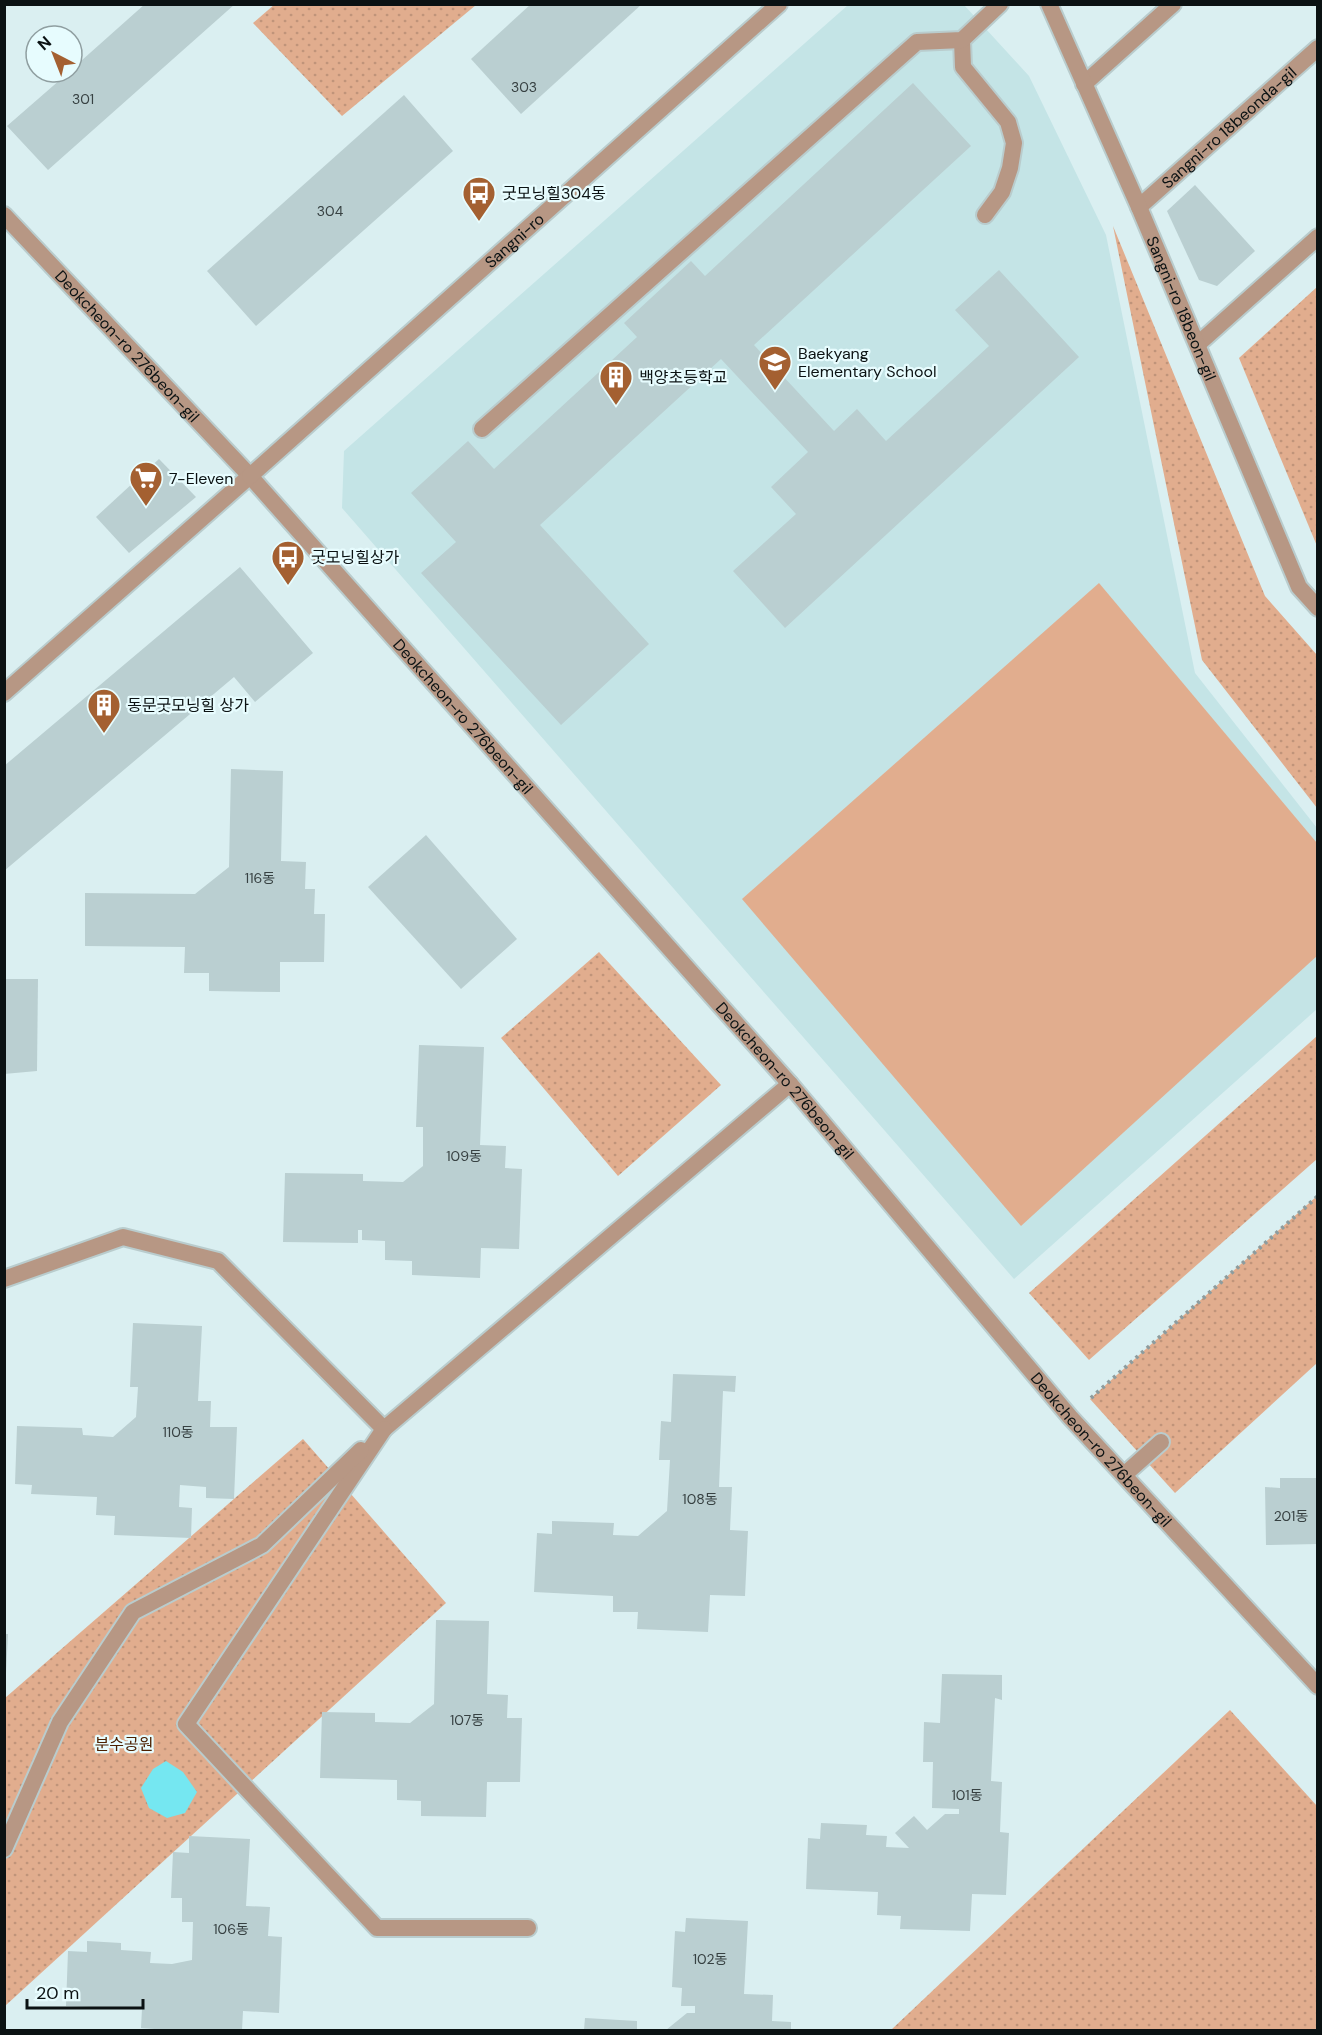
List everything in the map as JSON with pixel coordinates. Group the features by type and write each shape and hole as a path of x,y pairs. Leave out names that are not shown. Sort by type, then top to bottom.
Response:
{"street":[{"name":"Sangni-ro","path":"250,476 779,4"},
{"path":"482,429 917,42 962,40 1000,4"},
{"name":"Sangni-ro 18beon-gil","path":"1049,4 1140,207 1299,587 1317,608"},
{"path":"1084,84 1173,4"},
{"path":"962,40 963,67 1008,122 1014,143 1010,168 1002,192 985,215"},
{"name":"Sangni-ro 18beonda-gil","path":"1140,207 1317,48"},
{"name":"Deokcheon-ro 276beon-gil","path":"4,215 250,476 790,1084 1070,1416 1317,1686"},
{"path":"1198,344 1317,237"},
{"path":"4,693 250,476"},
{"path":"4,1849 60,1722 133,1612 262,1545 384,1429 790,1084"},
{"path":"4,1279 123,1237 218,1261 384,1429"},
{"path":"384,1429 186,1724 377,1928 528,1928"},
{"path":"1124,1475 1161,1442"}],"path":[{"path":"1070,1416 1317,1196"}],"shaded area":[{"path":"848,5 964,5 1029,76 1106,235 1195,673 1317,828 1317,1009 1014,1279 342,508 344,451"}],"green space":[{"path":"275,4 476,5 342,116 253,23"},
{"path":"1113,226 1265,596 1317,655 1317,808 1202,660"},
{"path":"1317,287 1317,546 1239,358"},
{"path":"1099,583 1317,843 1317,956 1021,1226 742,899"},
{"path":"599,952 721,1085 618,1176 501,1038"},
{"path":"1317,1036 1317,1159 1089,1360 1029,1293"},
{"path":"1317,1196 1317,1363 1175,1493 1090,1399"},
{"name":"분수공원","path":"303,1439 446,1603 5,2006 5,1698"},
{"path":"1230,1710 1317,1806 1317,2030 891,2030"}],"water":[{"path":"166,1761 183,1772 197,1792 185,1813 167,1818 149,1808 141,1788 153,1769"}],"building":[{"path":"145,4 235,4 48,170 7,126 55,84 84,84 84,58"},
{"path":"531,4 642,4 521,114 471,59"},
{"name":"백양초등학교","path":"913,83 971,146 754,345 834,431 857,409 886,441 989,346 955,310 999,270 1079,357 785,628 733,571 796,514 771,487 808,452 721,359 540,525 649,644 561,725 421,573 456,542 411,493 468,441 494,469 637,337 624,323 691,261 705,276"},
{"path":"404,95 453,151 256,326 207,271"},
{"path":"1195,185 1255,251 1217,286 1199,280 1167,211"},
{"name":"7-Eleven","path":"159,459 196,497 129,553 96,517"},
{"name":"동문굿모닝힐 상가","path":"240,567 313,653 255,702 234,677 4,871 4,766"},
{"path":"231,769 283,771 281,861 306,862 305,889 315,889 314,914 325,914 324,962 280,962 280,992 209,991 209,973 184,973 185,947 85,946 85,893 195,894 229,867"},
{"path":"426,835 517,939 461,989 368,887"},
{"path":"4,979 38,979 37,1071 4,1074"},
{"path":"419,1045 484,1047 480,1145 506,1146 505,1168 522,1169 519,1249 481,1248 480,1278 412,1275 412,1261 385,1260 385,1241 362,1240 362,1230 358,1230 358,1243 283,1242 285,1173 363,1174 363,1181 403,1182 423,1166 423,1127 416,1127"},
{"path":"133,1323 202,1326 198,1401 211,1401 210,1427 237,1427 234,1499 206,1498 206,1487 180,1485 179,1507 192,1508 191,1538 114,1535 115,1516 96,1515 97,1497 31,1494 32,1485 15,1484 17,1426 82,1428 83,1435 113,1437 136,1417 138,1387 130,1387"},
{"path":"673,1374 736,1376 735,1392 723,1391 719,1487 732,1487 730,1530 748,1531 745,1596 710,1595 708,1632 637,1629 638,1612 613,1612 613,1596 534,1592 537,1533 552,1534 552,1521 614,1523 613,1535 638,1536 667,1511 670,1460 659,1460 661,1421 671,1422"},
{"path":"1280,1478 1318,1478 1318,1544 1266,1545 1265,1487 1280,1488"},
{"path":"436,1620 489,1621 487,1694 508,1695 507,1718 522,1718 520,1782 487,1782 486,1817 421,1816 421,1801 397,1800 397,1780 320,1778 322,1712 375,1713 375,1722 410,1723 434,1704"},
{"path":"4,1634 8,1634 6,1673 4,1673"},
{"path":"942,1674 1002,1675 1002,1700 995,1698 991,1781 1002,1782 1000,1832 1009,1833 1006,1895 972,1894 970,1931 900,1929 901,1916 877,1915 878,1892 806,1889 808,1838 820,1839 821,1823 867,1825 866,1835 887,1836 886,1847 909,1848 895,1833 914,1816 927,1830 945,1814 959,1814 959,1809 932,1808 933,1762 923,1762 924,1722 940,1723"},
{"path":"189,1836 250,1839 246,1906 270,1907 268,1936 282,1937 279,2013 243,2011 242,2030 168,2030 141,2028 142,2009 66,2006 68,1951 87,1952 87,1941 121,1943 121,1950 151,1952 150,1963 172,1964 192,1960 193,1922 182,1922 182,1898 171,1898 173,1852 189,1853"},
{"path":"686,1918 748,1921 744,1994 773,1995 772,2021 791,2022 791,2030 666,2030 687,2013 695,2013 695,2006 681,2006 682,1988 672,1987 675,1931 685,1932"},
{"path":"585,2018 637,2021 637,2030 584,2030"}],"place":[{"name":"굿모닝힐304동","path":"479,222"},
{"name":"Baekyang Elementary School","path":"775,391"},
{"name":"백양초등학교","path":"616,406"},
{"name":"7-Eleven","path":"146,507"},
{"name":"굿모닝힐상가","path":"288,586"},
{"name":"동문굿모닝힐 상가","path":"104,734"}]}
